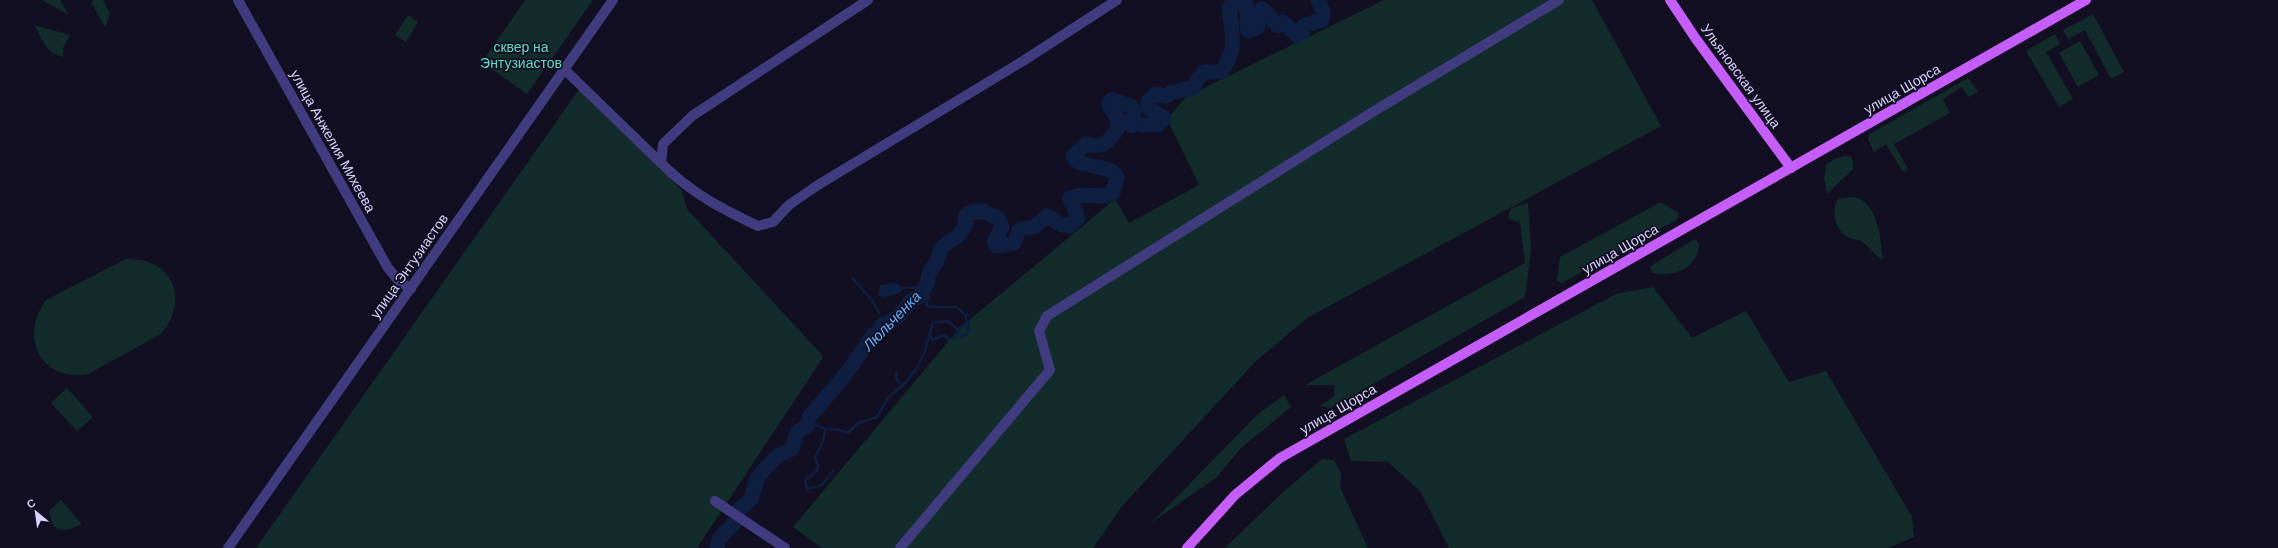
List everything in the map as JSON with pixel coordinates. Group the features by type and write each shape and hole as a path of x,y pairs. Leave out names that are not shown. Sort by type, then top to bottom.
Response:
{"main road":[{"name":"Ульяновская улица","path":"1670,0 1696,39 1791,168"},
{"name":"улица Щорса","path":"1187,548 1235,495 1280,458 2086,0"}],"street":[{"name":"улица Анжелия Михеева","path":"238,0 388,268 399,281 411,289"},
{"name":"улица Энтузиастов","path":"228,548 613,0"},
{"path":"661,163 663,144 692,116 810,40 868,0"},
{"path":"564,69 680,183 716,206 758,226 773,222 789,205 818,186 1023,61 1117,0"},
{"path":"900,548 1050,370 1039,331 1047,316 1371,113 1559,0"},
{"path":"716,501 785,548"}],"green space":[{"path":"42,0 60,0 69,15"},
{"path":"94,0 103,0 110,14 105,27 91,2"},
{"name":"сквер на Энтузиастов","path":"525,0 593,0 527,94 482,62"},
{"path":"1384,0 1592,0 1661,126 1307,318 1255,362 1123,505 1093,548 822,548 793,527 958,330 967,322 1115,199 1129,223 1199,185 1167,119 1186,97"},
{"path":"2093,14 2124,72 2111,79 2085,30 2068,39 2063,30"},
{"path":"408,15 418,22 406,42 395,35"},
{"path":"34,25 70,35 63,48 63,57 48,49"},
{"path":"2055,34 2060,44 2046,52 2073,99 2059,107 2026,51"},
{"path":"2080,41 2099,75 2078,87 2059,53"},
{"path":"1968,78 1978,92 1968,97 1962,87 1943,99 1950,113 1894,144 1908,169 1903,172 1886,144 1874,152 1868,139 1870,134"},
{"path":"580,88 645,151 682,191 687,209 822,355 822,359 697,548 256,548"},
{"path":"1844,156 1851,157 1853,169 1827,194 1824,179 1826,165 1834,159"},
{"path":"1854,197 1869,206 1873,214 1879,232 1883,260 1861,241 1846,236 1836,223 1834,213 1838,199"},
{"path":"1661,202 1678,213 1678,219 1562,283 1557,281 1560,257"},
{"path":"1528,203 1531,250 1525,297 1331,408 1320,406 1334,396 1335,385 1305,385 1525,263 1520,223 1508,218 1511,208"},
{"path":"1695,239 1699,244 1698,253 1689,265 1676,272 1668,274 1653,273 1649,267"},
{"path":"126,259 142,260 155,265 165,273 172,283 175,295 174,307 170,321 161,334 88,374 71,375 57,371 46,364 39,354 35,342 34,328 38,314 46,300"},
{"path":"1653,287 1692,338 1746,311 1789,382 1826,371 1912,517 1914,537 1888,548 1449,548 1420,491 1388,462 1351,461 1344,439 1616,294"},
{"path":"67,388 93,417 77,431 51,403"},
{"path":"1284,395 1291,407 1240,449 1217,477 1151,523 1258,414"},
{"path":"1322,459 1334,460 1341,473 1340,487 1368,548 1225,548 1281,494"},
{"path":"61,500 82,524 63,530 52,524 49,511"}],"water":[{"path":"897,283 903,288 901,292 884,298 878,295 880,285"}],"waterway":[{"name":"Люльченка","path":"1142,125 1158,125 1163,119 1163,117 1147,107 1148,101 1155,94 1166,96 1172,92 1194,88 1196,81 1204,72 1221,72 1230,56 1232,49 1229,8 1231,5 1244,1 1247,8 1248,31 1258,27 1258,13 1262,9 1278,26 1283,22 1297,36 1303,32 1301,29 1305,25 1322,20 1323,11 1318,0"},
{"name":"Люльченка","path":"739,509 751,499 757,479 764,469 777,456 792,449 797,432 807,426 809,417 846,374 873,335 880,331 882,325 897,318 911,301 920,296 927,284 929,273 937,261 941,248 960,234 966,224 965,218 968,213 983,211 998,218 1002,227 994,242 996,246 1014,243 1019,230 1034,227 1047,216 1062,225 1070,226 1078,218 1070,198 1082,195 1105,196 1113,193 1117,177 1113,172 1107,169 1081,163 1073,156 1086,144 1098,146 1102,145 1108,141 1118,128 1117,118 1109,105 1110,101 1112,100 1131,106 1134,112 1130,124 1132,126"},
{"path":"853,279 872,300 879,313"},
{"path":"825,429 836,429 848,433 858,423 877,417 888,398 906,382 916,369 924,354 933,323 948,321 958,330 966,324 966,315 956,307 929,307 926,304 929,297 925,287 903,288"},
{"name":"Люльченка","path":"881,317 885,324"},
{"path":"957,336 964,336 967,332 969,328 968,321"},
{"path":"929,333 932,340 944,335 950,339 955,337 958,330"},
{"path":"896,373 897,381 903,385"},
{"path":"809,419 813,424 825,429 823,442 815,457 818,466 817,471 805,480 807,489 822,485 833,471"},
{"name":"Люльченка","path":"717,548 719,539 735,522"}]}
